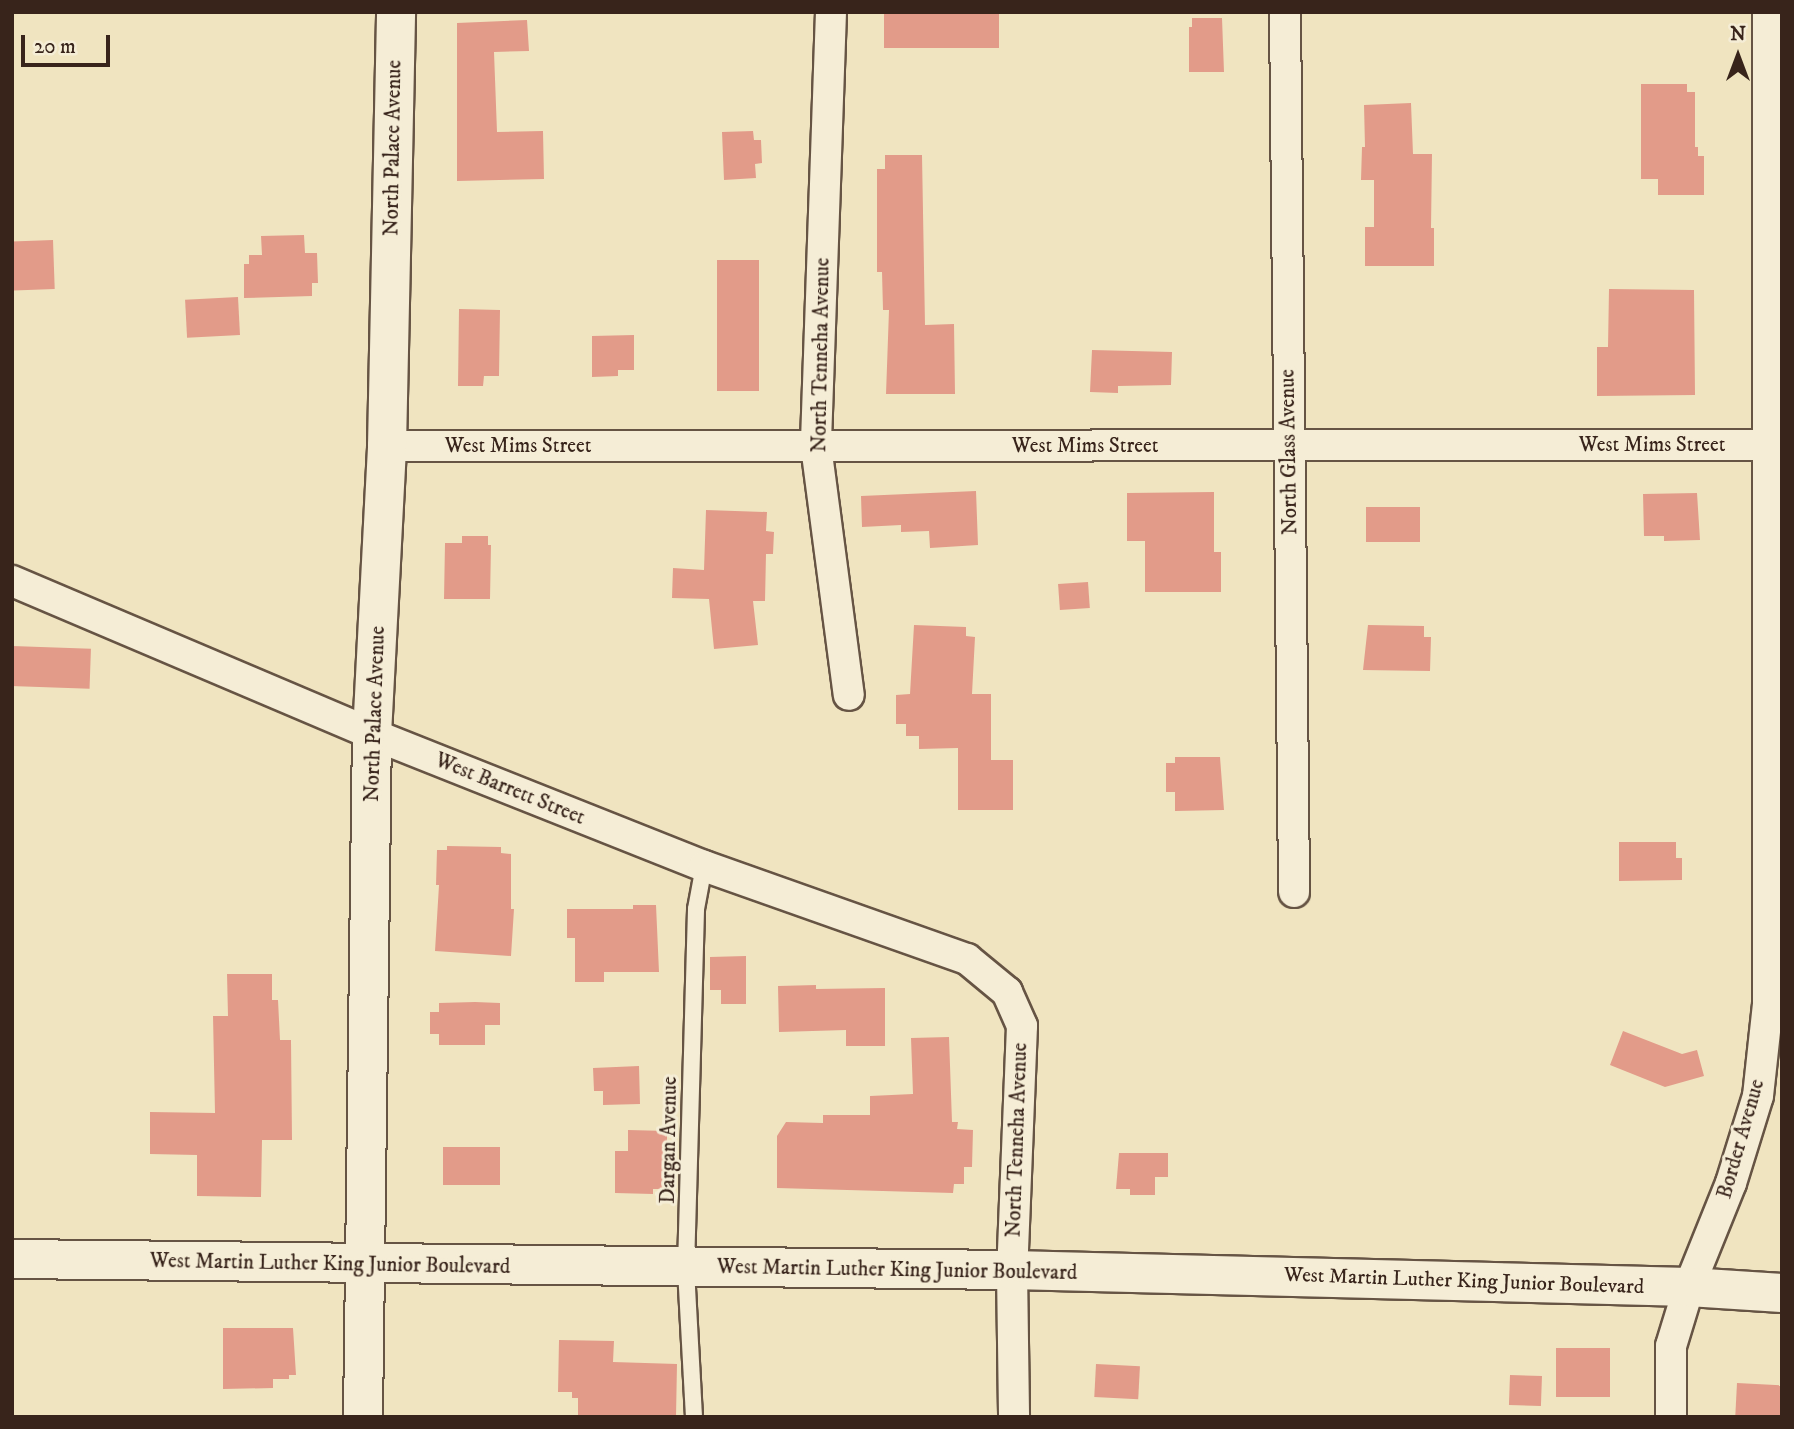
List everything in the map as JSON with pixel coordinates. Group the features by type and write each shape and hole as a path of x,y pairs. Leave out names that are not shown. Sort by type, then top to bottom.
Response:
{"main road":[{"name":"North Palace Avenue","path":"363,1417 372,734 387,446 396,12"},
{"name":"West Martin Luther King Junior Boulevard","path":"12,1259 364,1265 1012,1270 1689,1287 1782,1293"}],"street":[{"name":"North Tenneha Avenue","path":"831,12 816,446 849,695"},
{"name":"North Glass Avenue","path":"1285,12 1294,892"},
{"name":"Border Avenue","path":"1671,1417 1671,1346 1689,1287 1731,1182 1758,1096 1776,917 1775,445 1769,12"},
{"name":"West Mims Street","path":"387,446 1775,445"},
{"name":"West Barrett Street","path":"12,582 372,734 704,866 967,959 1007,992"},
{"name":"North Tenneha Avenue","path":"1007,992 1022,1026 1012,1270 1014,1417"}],"lane":[{"name":"Dargan Avenue","path":"695,1417 686,1268 695,909 704,866"}],"building":[{"path":"884,12 999,12 999,48 884,48"},
{"path":"1192,18 1222,18 1224,72 1189,72 1189,27 1192,27"},
{"path":"527,20 529,51 494,52 497,132 543,131 544,179 457,181 457,23"},
{"path":"1641,84 1687,84 1687,92 1695,92 1695,147 1698,147 1698,156 1704,156 1704,195 1658,195 1658,179 1641,179"},
{"path":"1411,103 1413,154 1432,154 1431,228 1434,228 1434,266 1365,266 1365,227 1374,227 1374,180 1361,180 1362,147 1365,147 1364,105"},
{"path":"753,131 754,140 761,140 762,163 755,164 756,178 724,180 722,132"},
{"path":"885,155 922,155 925,325 954,324 955,394 886,394 889,310 883,310 882,272 877,272 877,169 885,169"},
{"path":"304,235 305,253 317,253 318,283 312,283 312,296 244,298 244,264 249,264 249,255 262,255 261,236"},
{"path":"53,240 55,289 14,290 12,241"},
{"path":"717,260 759,260 759,391 717,391"},
{"path":"1609,289 1694,290 1695,395 1597,396 1597,347 1608,347"},
{"path":"238,297 240,335 187,338 185,300"},
{"path":"459,309 500,310 499,376 484,376 483,386 458,386"},
{"path":"634,335 634,370 618,370 618,376 592,377 592,336"},
{"path":"1092,350 1172,352 1171,385 1118,386 1118,393 1090,392"},
{"path":"976,491 978,545 930,548 929,531 901,532 901,525 862,527 861,496"},
{"path":"1214,492 1214,552 1221,552 1221,592 1145,592 1145,541 1127,541 1127,493"},
{"path":"1697,493 1700,540 1664,541 1664,536 1644,536 1643,494"},
{"path":"1366,507 1420,507 1420,542 1366,542"},
{"path":"706,510 767,512 766,531 774,532 773,554 766,554 765,601 753,601 758,645 714,649 709,599 672,598 673,568 704,570"},
{"path":"462,536 488,536 488,545 491,545 490,599 444,599 445,543 462,543"},
{"path":"1088,582 1090,608 1060,610 1058,584"},
{"path":"914,625 966,627 966,636 975,637 972,694 991,694 991,760 1013,760 1013,810 958,810 958,748 919,749 919,736 906,736 906,724 896,724 896,695 910,694"},
{"path":"1368,625 1424,626 1424,637 1431,637 1430,671 1363,670"},
{"path":"12,646 91,649 90,689 12,686"},
{"path":"1175,757 1220,757 1224,810 1175,811 1175,792 1166,792 1166,763 1175,763"},
{"path":"1619,842 1676,842 1676,858 1682,858 1682,880 1619,881"},
{"path":"447,846 501,847 501,853 511,854 511,909 514,909 511,956 435,951 439,885 436,885 437,850 447,850"},
{"path":"633,905 656,905 659,972 604,972 604,982 575,982 575,938 567,938 567,909 633,909"},
{"path":"746,956 746,1004 721,1004 721,990 710,990 710,957"},
{"path":"227,974 272,974 272,1000 278,1000 280,1040 291,1040 292,1140 262,1140 261,1197 197,1196 197,1155 150,1154 150,1112 215,1113 213,1016 228,1016"},
{"path":"816,985 816,989 885,988 885,1046 846,1046 846,1030 779,1032 778,986"},
{"path":"439,1003 500,1003 500,1025 485,1025 485,1045 439,1045 439,1034 430,1034 430,1012 439,1012"},
{"path":"1623,1031 1682,1054 1697,1050 1704,1076 1665,1087 1610,1065"},
{"path":"949,1037 952,1122 958,1122 957,1129 973,1130 972,1167 964,1167 964,1184 954,1184 953,1193 777,1188 777,1136 786,1122 823,1123 823,1115 870,1115 870,1096 913,1094 911,1038"},
{"path":"639,1066 640,1104 603,1105 603,1091 594,1091 593,1068"},
{"path":"628,1130 667,1131 667,1189 653,1189 653,1194 615,1193 615,1151 628,1151"},
{"path":"443,1147 500,1147 500,1185 443,1185"},
{"path":"1119,1153 1168,1153 1168,1177 1155,1177 1155,1195 1130,1195 1130,1189 1116,1189"},
{"path":"223,1328 293,1328 296,1375 289,1375 289,1379 273,1379 273,1388 223,1389"},
{"path":"559,1340 614,1341 613,1362 677,1364 676,1417 578,1417 578,1398 572,1398 572,1392 558,1392"},
{"path":"1556,1348 1610,1348 1610,1397 1556,1397"},
{"path":"1096,1364 1140,1366 1138,1399 1094,1397"},
{"path":"1510,1375 1542,1376 1541,1406 1509,1405"},
{"path":"1737,1383 1782,1385 1780,1417 1735,1417"}]}
